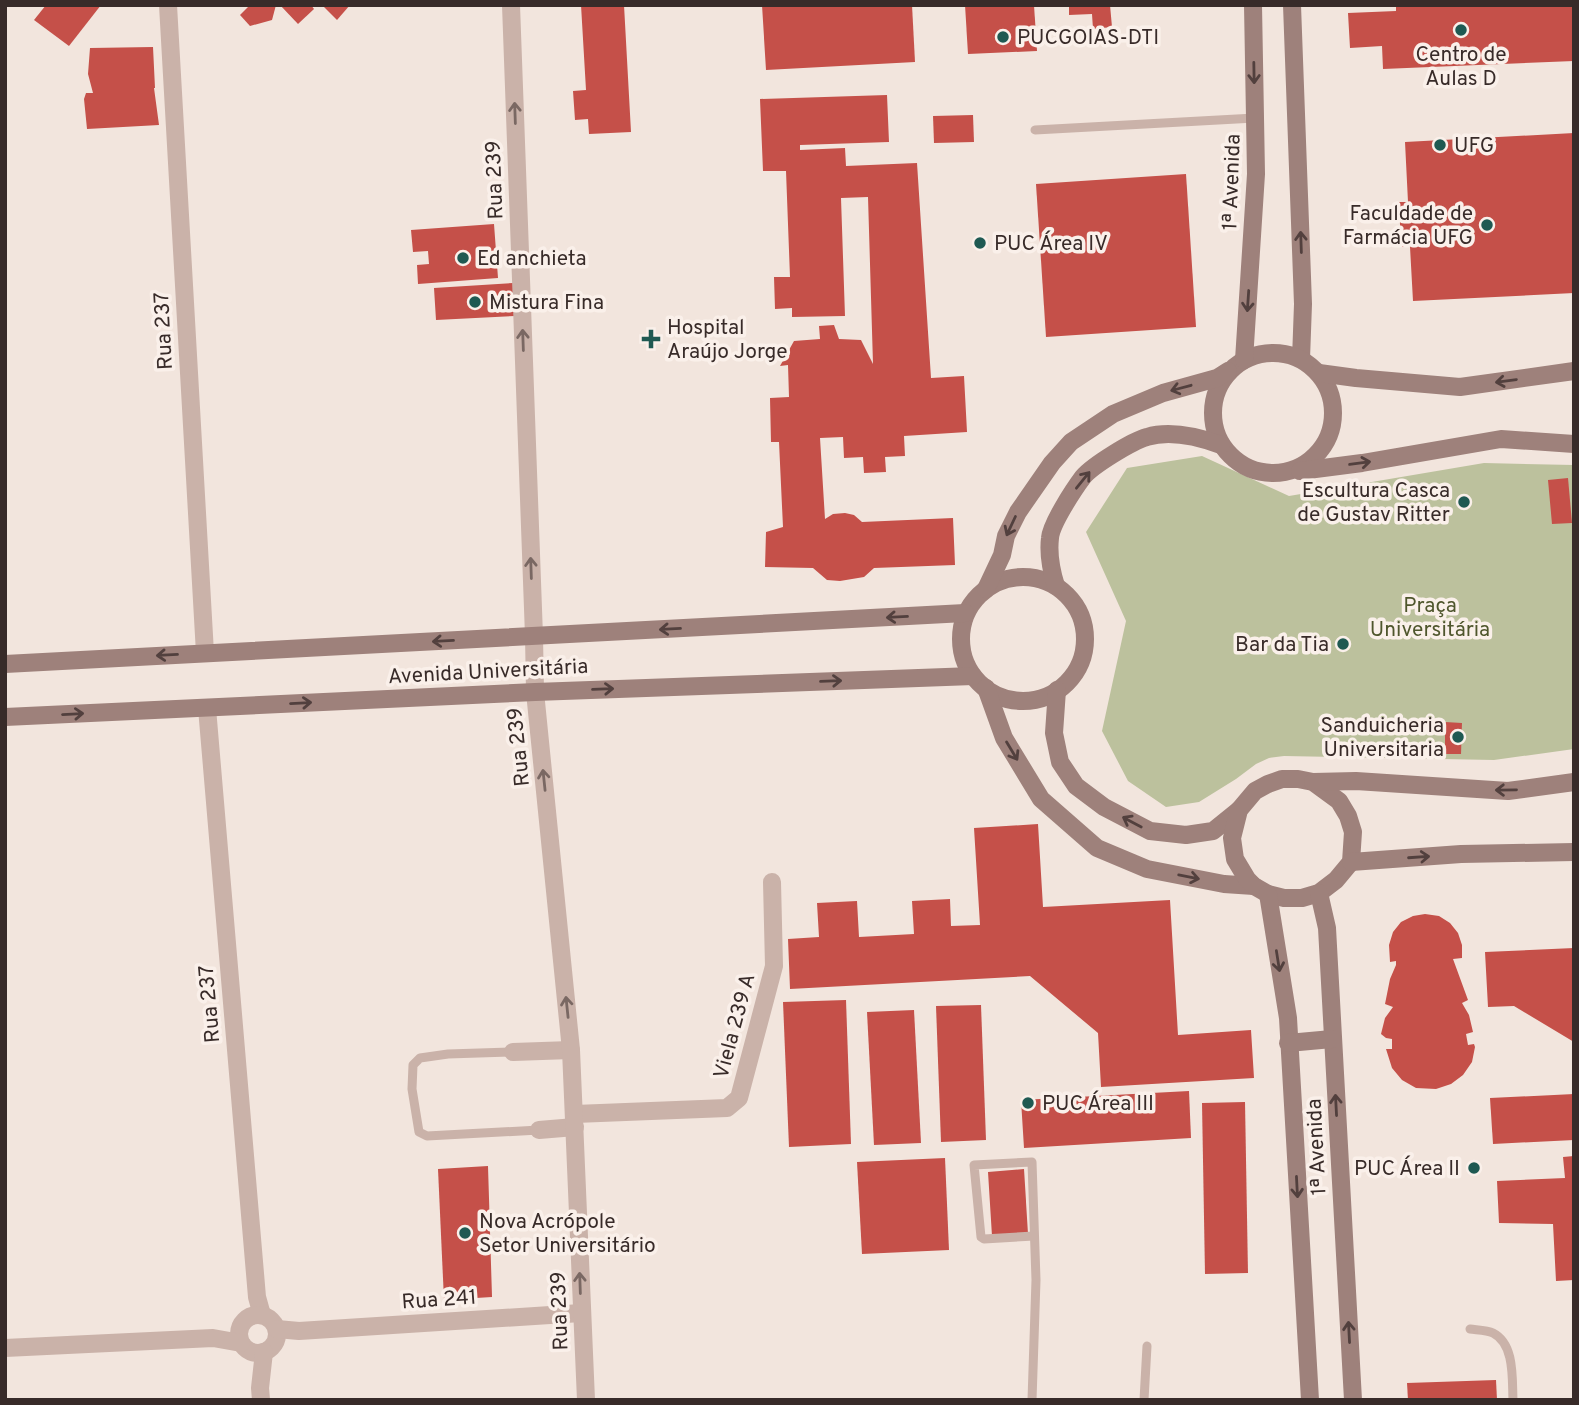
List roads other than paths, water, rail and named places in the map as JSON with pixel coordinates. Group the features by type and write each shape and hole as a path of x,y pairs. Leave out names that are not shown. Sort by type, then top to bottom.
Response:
{"main road":[{"name":"1ª Avenida","path":"1244,360 1256,174 1253,5"},
{"path":"1292,5 1303,304 1301,359"},
{"path":"986,589 1018,512 1052,463 1071,442 1113,414 1163,393 1217,378 1244,360 1263,354 1282,354 1301,359 1319,373 1329,390 1334,409 1333,429 1317,455 1293,471"},
{"path":"1244,360 1228,373 1217,389 1213,407 1214,426 1221,444 1234,460 1252,470 1272,474 1362,463 1501,439 1574,444"},
{"path":"1319,373 1460,387 1574,371"},
{"path":"1056,586 1050,566 1050,537 1053,526 1084,475 1128,444 1149,436 1196,436 1221,444"},
{"path":"980,682 1003,697 1021,701 1040,698 1057,690 1072,677 1082,659 1085,638 1082,618 1072,600 1056,586 1039,579 1021,577 1002,581 986,589 965,613 961,642 967,665 980,682 1004,738 1041,799 1097,848 1147,869 1261,890 1284,898 1302,898 1319,893 1336,880 1351,862 1353,832 1339,801 1313,782"},
{"name":"Avenida Universitária","path":"5,664 965,613"},
{"name":"Avenida Universitária","path":"5,717 535,692 980,682"},
{"path":"1057,690 1054,733 1060,762 1076,786 1104,807 1150,831 1186,835 1213,831 1239,810 1255,792 1282,779 1508,791 1574,782"},
{"path":"1239,810 1232,838 1235,859 1247,879 1261,890"},
{"path":"1351,862 1461,854 1574,852"},
{"name":"1ª Avenida","path":"1261,890 1288,1018 1310,1400"},
{"name":"1ª Avenida","path":"1319,893 1327,929 1353,1400"},
{"path":"1288,1043 1332,1040"}],"street":[{"name":"Rua 237","path":"168,5 205,653"},
{"name":"Rua 239","path":"511,5 535,692 572,1049 586,1400"},
{"name":"Rua 237","path":"207,708 257,1315"},
{"name":"Viela 239 A","path":"540,1130 575,1120 727,1108 739,1098 774,966 772,882"},
{"path":"513,1052 572,1049"},
{"name":"Rua 241","path":"272,1341 299,1331 581,1313"},
{"path":"257,1315 271,1320 272,1341 260,1394 242,1340 246,1319 257,1315"},
{"path":"5,1348 213,1338 242,1340 254,1352 272,1341"}],"lane":[{"path":"1035,130 1255,118"},
{"path":"513,1052 448,1054 420,1058 413,1065 412,1089 419,1132 427,1136 540,1130"},
{"path":"1032,1400 1036,1280 1032,1162 974,1165 981,1237 1034,1236"},
{"path":"1470,1329 1493,1332 1506,1346 1511,1356 1513,1400"},
{"path":"1144,1400 1147,1346"}],"place":[{"name":"Centro de Aulas D","path":"1461,30"},
{"name":"PUCGOIAS-DTI","path":"1003,37"},
{"name":"UFG","path":"1440,145"},
{"name":"Faculdade de Farmácia UFG","path":"1487,225"},
{"name":"PUC Área IV","path":"980,243"},
{"name":"Ed anchieta","path":"463,258"},
{"name":"Mistura Fina","path":"475,302"},
{"name":"Hospital Araújo Jorge","path":"651,339"},
{"name":"Escultura Casca de Gustav Ritter","path":"1464,502"},
{"name":"Bar da Tia","path":"1343,644"},
{"name":"Sanduicheria Universitaria","path":"1458,737"},
{"name":"PUC Área III","path":"1028,1103"},
{"name":"PUC Área II","path":"1474,1168"},
{"name":"Nova Acrópole Setor Universitário","path":"465,1233"}],"park label":[{"name":"Praça Universitária","path":"1430,617"}]}
